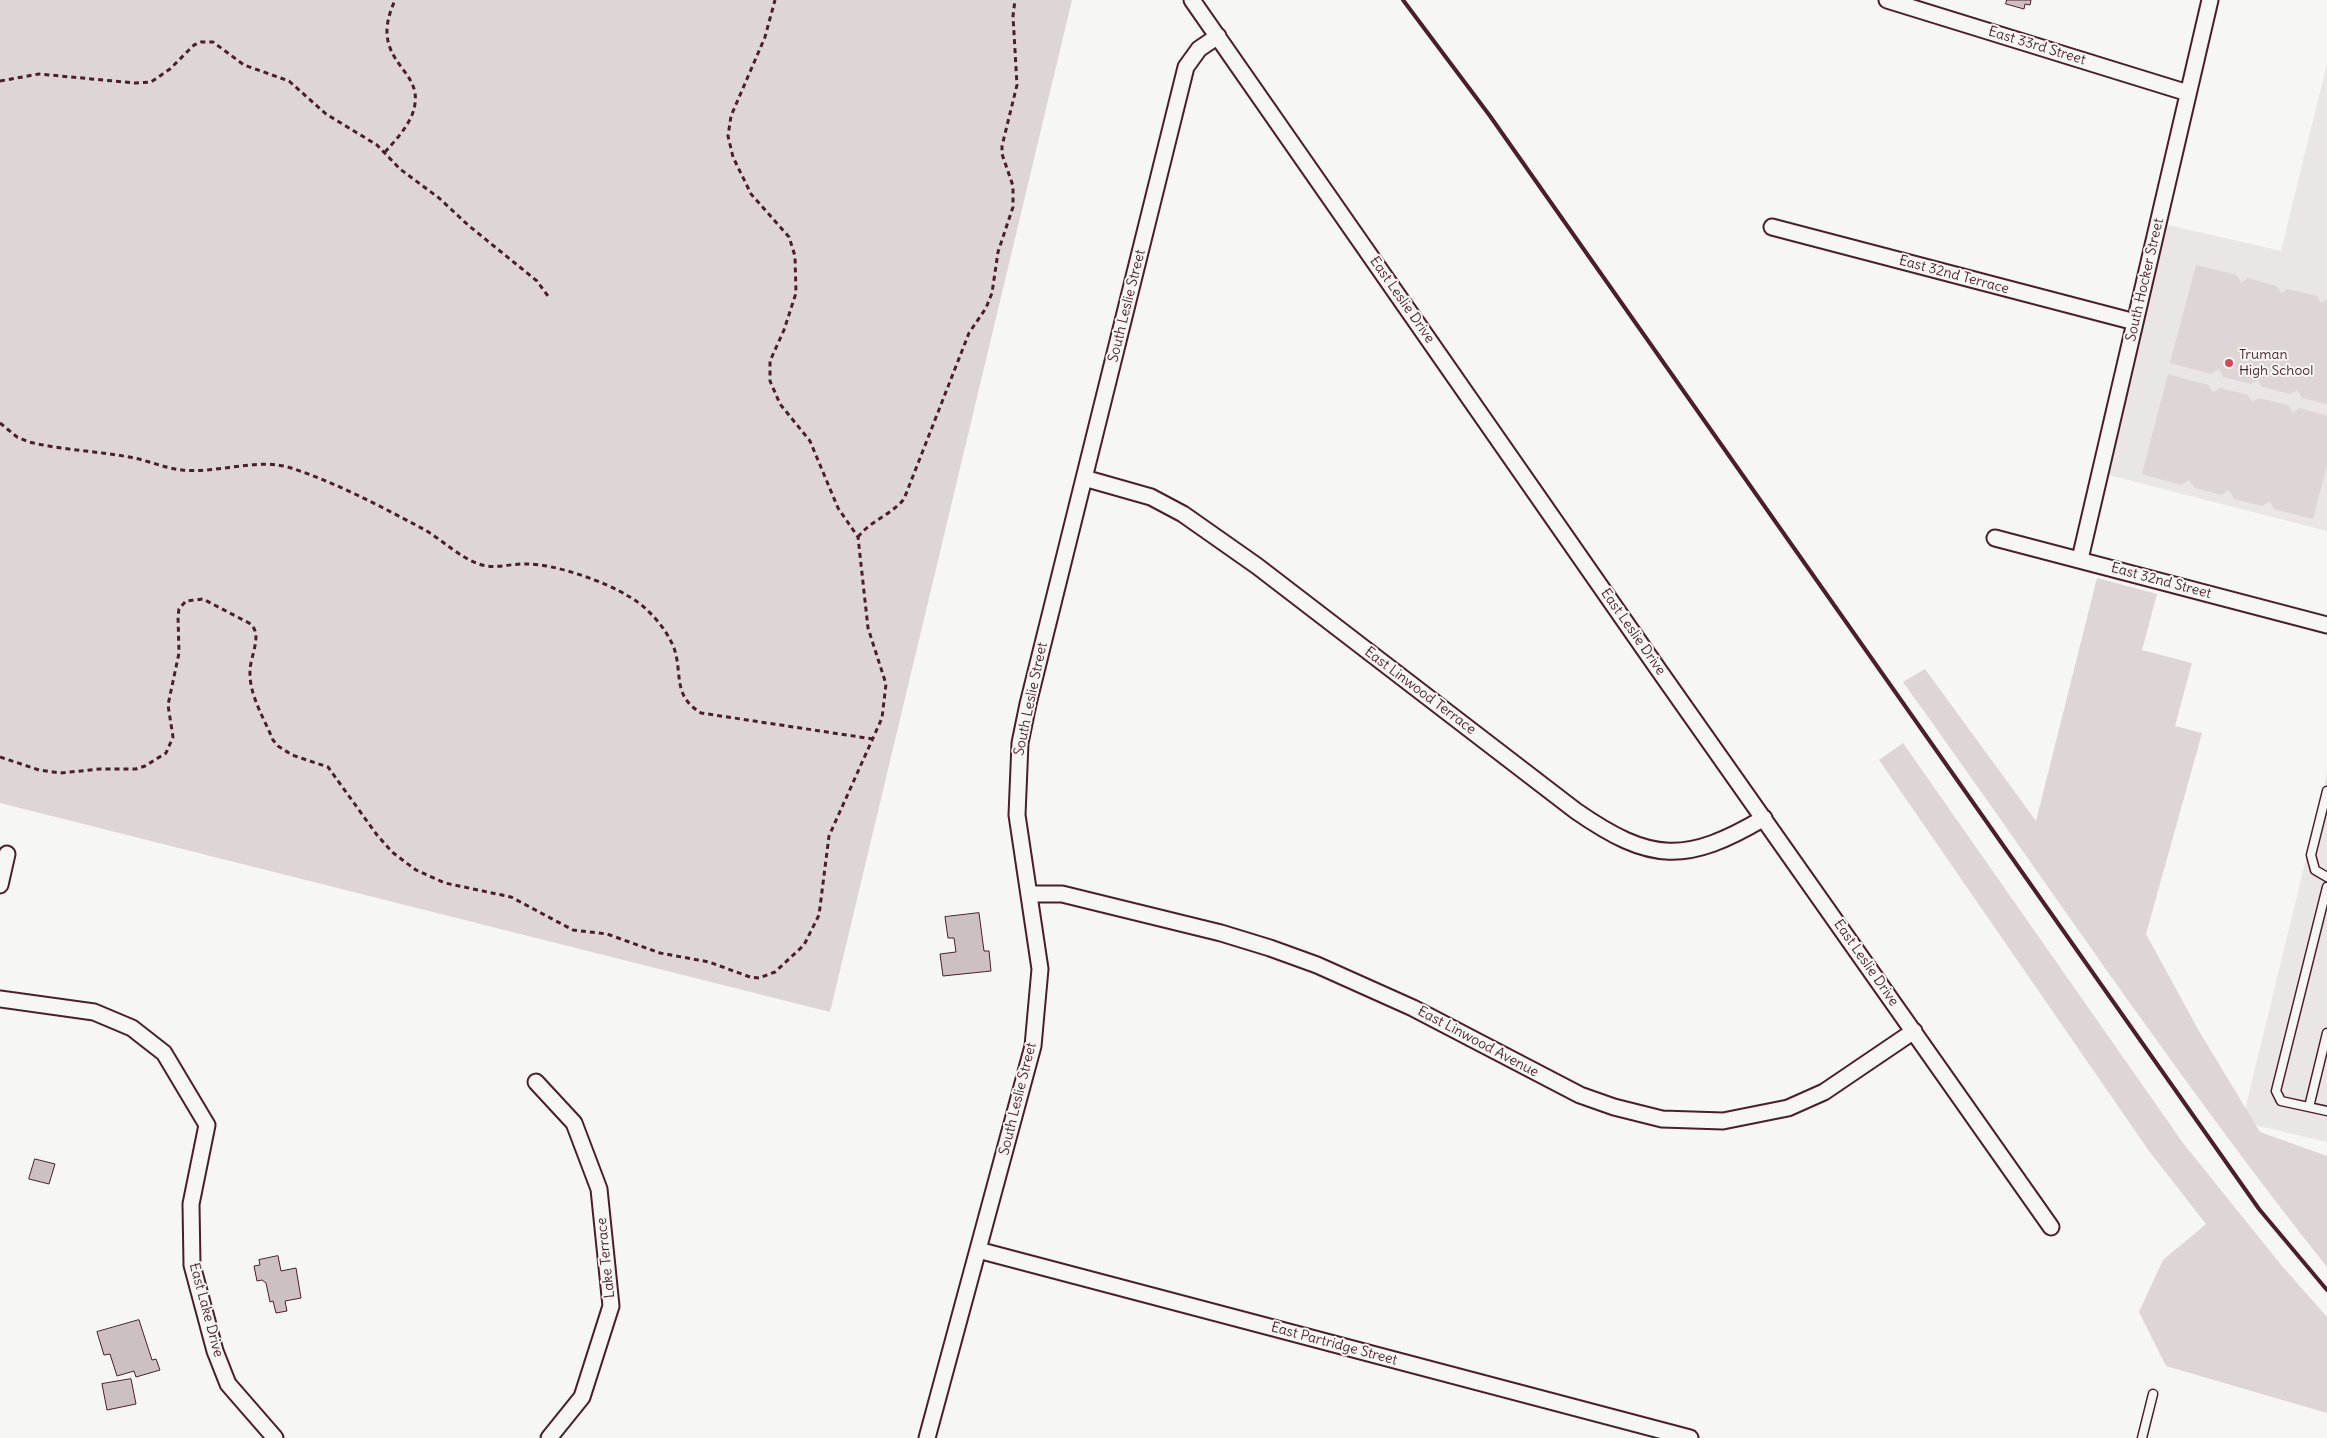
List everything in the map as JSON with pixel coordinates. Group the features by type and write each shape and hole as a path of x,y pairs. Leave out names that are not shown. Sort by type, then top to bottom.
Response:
{"street":[{"name":"East Leslie Drive","path":"1192,0 2051,1226"},
{"name":"East 33rd Street","path":"1887,0 2188,93"},
{"name":"South Hocker Street","path":"2080,559 2210,0"},
{"name":"South Leslie Street","path":"928,1438 1033,1046 1040,969 1017,815 1020,743 1186,67 1199,49 1218,36"},
{"name":"East 32nd Terrace","path":"1772,227 2135,322"},
{"name":"East Linwood Terrace","path":"1084,478 1151,497 1183,514 1257,566 1576,811 1606,832 1624,841 1662,851 1694,850 1732,837 1764,818"},
{"name":"East 32nd Street","path":"1995,538 2327,625"},
{"path":"0,885 7,854"},
{"name":"East Linwood Avenue","path":"1029,894 1062,894 1221,933 1270,948 1317,965 1413,1008 1580,1095 1614,1107 1662,1119 1723,1121 1788,1108 1824,1092 1914,1031"},
{"name":"East Lake Drive","path":"0,999 94,1012 132,1028 164,1054 207,1125 192,1204 192,1265 215,1351 228,1384 275,1438"},
{"name":"Lake Terrace","path":"536,1082 574,1123 599,1190 611,1306 582,1397 549,1438"},
{"name":"East Partridge Street","path":"978,1250 1665,1435 1690,1438"}],"lane":[{"path":"2327,791 2311,855 2315,870 2327,877"},
{"path":"2327,887 2276,1090 2281,1101 2327,1111"},
{"path":"2309,1107 2327,1034"},
{"path":"2142,1438 2153,1394"}],"path":[{"path":"385,152 406,126 414,104 413,84 389,44 387,24 395,0"},
{"path":"0,757 39,770 60,773 136,768 160,758 170,748 173,737 168,706 179,654 179,609 182,604 190,599 203,599 249,623 256,632 250,669 252,691 273,740 278,746 292,755 321,763 333,771 377,835 403,861 444,882 511,897 573,930 607,934 660,953 716,964 750,977 760,978 775,972 804,945 813,930 821,902 824,863 829,836 882,718 886,684 868,628 858,552 858,537 838,508 810,441 780,404 770,381 770,361 784,330 796,293 795,256 789,237 751,194 729,145 728,128 731,116 765,37 775,0"},
{"path":"858,537 870,526 894,510 904,499 966,338 990,300 998,252 1013,207 1013,186 1002,154 1002,146 1017,85 1013,16 1015,0"},
{"path":"0,81 39,74 145,83 164,75 194,45 201,42 219,44 244,65 290,81 326,114 385,152 400,169 440,198 468,225 537,281 548,296"},
{"path":"0,423 17,438 29,442 131,457 182,470 209,471 264,465 290,468 325,481 426,530 472,562 494,566 541,565 577,574 631,597 644,608 666,634 676,658 682,694 686,701 702,712 874,739"}],"shaded area":[{"path":"0,0 1072,0 830,1012 0,803"},
{"name":"Truman High School","path":"2327,64 2327,531 2105,474 2164,224 2281,251"},
{"path":"2196,265 2237,275 2241,283 2248,278 2277,286 2281,293 2288,289 2317,296 2321,303 2327,299 2327,404 2302,398 2297,390 2290,394 2262,387 2258,380 2251,384 2223,377 2219,369 2211,374 2170,363"},
{"path":"2168,374 2208,385 2213,392 2220,388 2248,395 2252,402 2259,398 2288,405 2293,413 2299,408 2327,416 2327,465 2313,519 2274,509 2270,501 2262,506 2234,499 2229,490 2221,495 2195,488 2189,480 2181,485 2142,474"},
{"path":"2097,578 2157,594 2142,650 2192,663 2175,726 2202,733 2146,934 2199,1031 2260,1132 2327,1156 2327,1267 2271,1196 2164,1051 1903,682 1925,669 2036,821"},
{"path":"1903,743 2183,1143 2282,1266 2327,1317 2327,1413 2166,1366 2139,1312 2163,1260 2206,1224 2149,1151 1879,760"},
{"path":"2327,773 2327,1142 2242,1122"}],"building":[{"path":"2007,0 2031,0 2030,5 2025,4 2024,9 2006,4"},
{"path":"979,913 984,951 989,951 991,971 943,976 940,954 956,952 954,938 948,938 945,917"},
{"path":"35,1159 55,1164 49,1184 29,1179"},
{"path":"278,1256 281,1271 296,1268 301,1298 285,1301 287,1311 276,1313 273,1301 270,1302 266,1283 262,1280 257,1281 254,1266 260,1265 259,1260"},
{"path":"139,1320 152,1360 156,1359 160,1370 136,1377 134,1371 117,1376 110,1354 104,1355 97,1332"},
{"path":"131,1379 136,1404 107,1410 102,1384"}],"railway":[{"path":"1403,0 1490,116 2259,1209 2327,1290"}],"place":[{"name":"Truman High School","path":"2229,363"}]}
